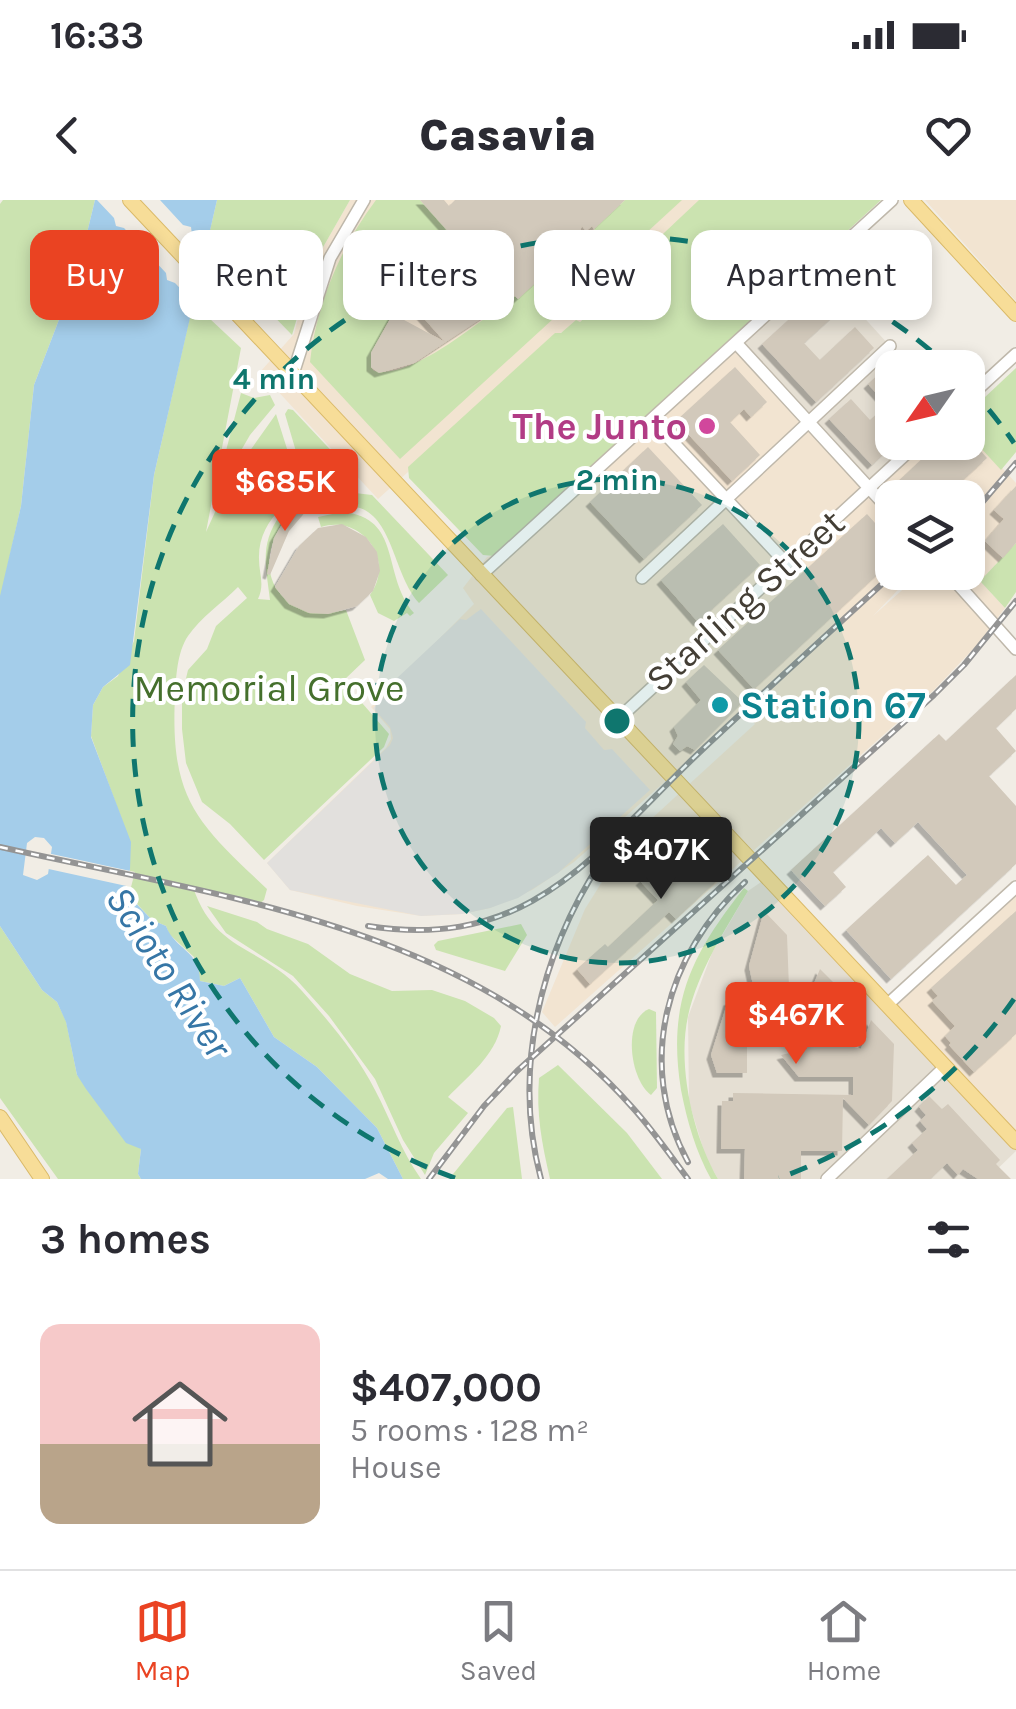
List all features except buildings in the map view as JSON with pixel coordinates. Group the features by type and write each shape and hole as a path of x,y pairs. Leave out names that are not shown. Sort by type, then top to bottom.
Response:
{"main road":[{"path":"130,200 1016,1142"},
{"path":"911,200 1016,314"},
{"path":"0,1117 42,1179"}],"street":[{"path":"293,374 326,270 340,236 364,200"},
{"path":"481,575 892,200"},
{"path":"737,344 875,493"},
{"path":"642,578 890,346"},
{"path":"985,382 1016,354"},
{"path":"654,421 786,563"},
{"name":"Starling Street","path":"617,720 899,460"},
{"path":"966,590 1011,633 1016,648"},
{"path":"887,1005 1016,887"},
{"path":"828,1179 945,1067"}],"shaded area":[{"path":"350,200 701,200 671,231 534,230 534,320 582,320 555,336 378,499 260,372 294,334 298,320 323,320 323,247"},
{"path":"925,200 1016,200 1016,301"},
{"path":"763,320 866,320 894,350 875,350 875,460 900,460 870,487 737,344"},
{"path":"732,338 869,487 875,482 875,590 898,590 873,616 902,590 985,590 985,586 1005,608 978,644 934,690 555,1027 542,1012 585,909 610,869 649,821 755,724 744,712 574,862 532,890 490,908 421,916 357,906 290,890 267,863 386,748 391,739 390,729 371,707 474,604 463,588 487,557 494,555"},
{"path":"985,449 1016,483 1016,543 985,576 985,480 877,480 900,460 985,460"},
{"path":"481,609 586,722 585,728 604,750 612,749 650,790 558,873 518,898 490,908 421,916 290,890 267,863 390,745 390,727 373,708 397,685 396,679 460,619 466,620"},
{"path":"767,878 1016,1142 1016,1151 987,1179 718,1179 706,1158 689,1102 688,1017 712,953 748,891"},
{"path":"1016,887 1016,1142 887,1005"}],"green space":[{"path":"3,200 95,200 88,230 30,230 30,320 59,320 34,385 21,506 0,600"},
{"path":"217,200 350,200 323,247 323,230 210,230"},
{"path":"376,200 420,200 447,230 357,230"},
{"path":"625,200 682,200 649,230 594,229"},
{"path":"699,200 881,200 848,230 691,230 691,320 751,320 494,556 483,555 409,478 408,467 555,333 561,333 576,320 671,320 671,230 667,230"},
{"path":"343,255 343,320 389,320 371,353 374,371 408,366 483,320 514,320 514,297 518,299 534,284 534,320 552,320 400,459 310,362 332,277"},
{"name":"Memorial Grove","path":"189,320 211,320 241,348 206,532 230,479 276,414 301,493 277,512 262,538 258,599 270,600 267,545 281,514 286,518 274,538 270,557 277,589 288,601 304,609 346,610 365,660 343,681 389,734 384,747 264,860 230,824 202,802 186,763 182,695 188,670 207,649 216,626 247,598 238,587 199,623 181,650 175,696 177,760 183,785 205,826 267,889 258,905 193,887 214,925 287,976 342,1038 368,1077 421,1179 403,1179 377,1128 317,1067 274,1037 240,978 224,986 200,981 194,957 169,934 166,926 152,920 125,891 130,842 91,736 93,705 103,687 118,676 134,641 154,475"},
{"path":"277,320 296,320 292,335"},
{"path":"1016,368 1016,452 1001,470 985,453 985,397"},
{"path":"241,393 254,398 270,395 275,405 250,435 214,497"},
{"path":"288,409 356,477 312,491 311,486 307,489 285,414"},
{"path":"355,493 372,495 448,575 419,603 375,518 361,508 342,506 317,512 316,505"},
{"path":"342,512 361,516 383,536 397,582 414,613 410,616 407,613 394,621 378,613 370,595 379,568 371,543 350,527 321,527 318,517"},
{"path":"1016,543 1016,592 1005,608 985,586 985,576"},
{"path":"744,888 748,891 698,983 685,1036 686,1078 695,1122 718,1179 711,1179 696,1147 683,1102 677,1031 687,981 697,958"},
{"path":"207,906 308,944 350,974 392,991 432,990 465,1001 501,1026 487,1056 448,1097 468,1113 434,1153 425,1175 403,1140 375,1079 329,1016 293,976 226,933"},
{"path":"521,924 527,935 505,971 436,950 434,945 438,941"},
{"path":"0,926 42,990 57,1002 66,1021 77,1075 141,1149 141,1179 58,1179 0,1098"},
{"path":"649,1009 656,1012 657,1088 651,1095 638,1077 632,1050 635,1025"},
{"path":"558,1065 627,1133 662,1179 550,1179 540,1129 539,1078"},
{"path":"513,1107 522,1179 449,1179 507,1108"}],"water":[{"name":"Scioto River","path":"95,200 217,200 210,230 179,230 179,320 190,320 154,475 130,665 103,687 93,705 91,737 131,842 125,892 152,920 166,926 192,956 200,981 224,986 240,978 274,1037 317,1067 377,1128 403,1179 388,1179 379,1173 365,1179 141,1179 141,1149 126,1143 77,1075 66,1022 57,1002 42,990 0,926 0,596 21,506 34,385 59,320 159,320 159,230 88,230","holes":["35,837 44,838 52,847 48,874 37,880 23,875 27,843"]}],"pier":[{"path":"97,200 160,200 183,225 191,227 191,230 179,230 179,287 167,280 159,266 159,230 126,230 116,226 114,218"},
{"path":"47,853 135,872 131,887 44,868"}],"railway":[{"path":"985,499 1016,463"},
{"path":"368,926 426,930 475,923 519,908 558,885 594,856 875,590"},
{"path":"429,1179 484,1106 517,1071 934,695 1016,601"},
{"path":"0,847 255,904 339,928 420,958 497,997 568,1046 632,1107 688,1179"},
{"path":"541,1179 530,1097 537,1014 562,935 601,862"},
{"path":"688,1162 672,1125 663,1087 662,1049 667,1012 678,976 695,942 745,882"}],"place":[{"name":"The Junto","path":"707,426"},
{"name":"Station 67","path":"720,705"}]}
